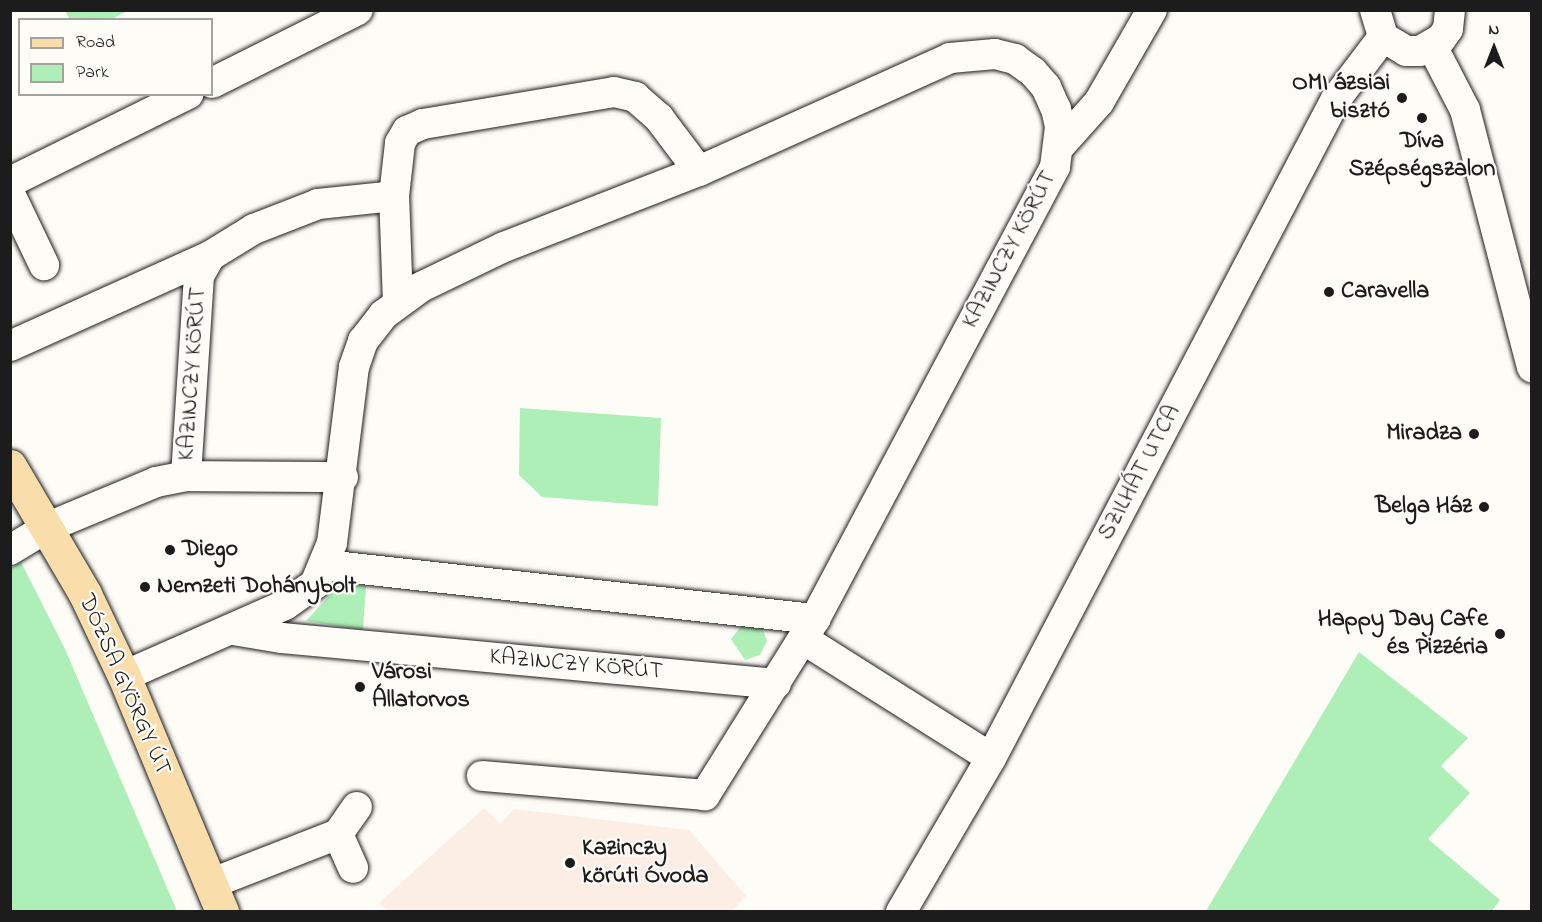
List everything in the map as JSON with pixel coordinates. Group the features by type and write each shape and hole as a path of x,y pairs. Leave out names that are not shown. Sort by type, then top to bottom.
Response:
{"main road":[{"name":"DÓZSA GYÖRGY ÚT","path":"10,466 48,527 124,676 216,898"}],"street":[{"path":"213,82 358,10"},
{"path":"1058,148 1099,102 1152,10"},
{"path":"1379,24 1406,51 1432,46 1448,29 1450,10"},
{"name":"SZILHÁT UTCA","path":"901,912 991,758 1336,99 1379,24"},
{"path":"1432,46 1465,111 1532,367"},
{"name":"KAZINCZY KÖRÚT","path":"124,676 233,630 285,605 315,584 325,565 343,477 354,367 363,340 383,315 421,287 504,247 699,171 929,67 974,55 995,54 1015,59 1046,87 1060,127 1054,167 809,629 777,684 705,795 482,776"},
{"path":"398,303 394,196 400,143 407,131 423,124 615,92 634,97 659,118 699,171"},
{"path":"10,182 184,96"},
{"path":"10,194 44,265"},
{"name":"KAZINCZY KÖRÚT","path":"186,476 200,276 210,256 254,229 318,204 394,196"},
{"path":"10,346 210,256"},
{"name":"KAZINCZY KÖRÚT","path":"10,550 48,527 156,482 186,476 343,477"},
{"path":"325,565 809,629 991,758"},
{"name":"KAZINCZY KÖRÚT","path":"233,630 282,638 777,684"},
{"path":"216,898 338,834 357,807"},
{"path":"338,834 353,868"}],"shaded area":[{"name":"Kazinczy körúti Óvoda","path":"484,808 500,824 514,809 689,830 746,896 730,912 388,912 379,903"}],"green space":[{"path":"65,11 127,11 114,18 69,18"},
{"path":"520,408 661,418 658,506 542,497 519,475"},
{"path":"21,562 65,649 177,911 11,911 10,569"},
{"path":"340,584 366,586 363,630 306,621"},
{"path":"747,619 762,627 767,641 760,655 745,660 731,639"},
{"path":"1359,652 1468,738 1441,766 1470,793 1428,839 1500,900 1491,912 1206,911"}],"place":[{"name":"OMI ázsiai bisztó","path":"1402,98"},
{"name":"Díva Szépségszalon","path":"1422,118"},
{"name":"Caravella","path":"1329,292"},
{"name":"Miradza","path":"1474,434"},
{"name":"Belga Ház","path":"1484,507"},
{"name":"Diego","path":"170,550"},
{"name":"Nemzeti Dohánybolt","path":"145,587"},
{"name":"Happy Day Cafe és Pizzéria","path":"1500,634"},
{"name":"Városi Állatorvos","path":"360,687"},
{"name":"Kazinczy körúti Óvoda","path":"570,863"}]}
